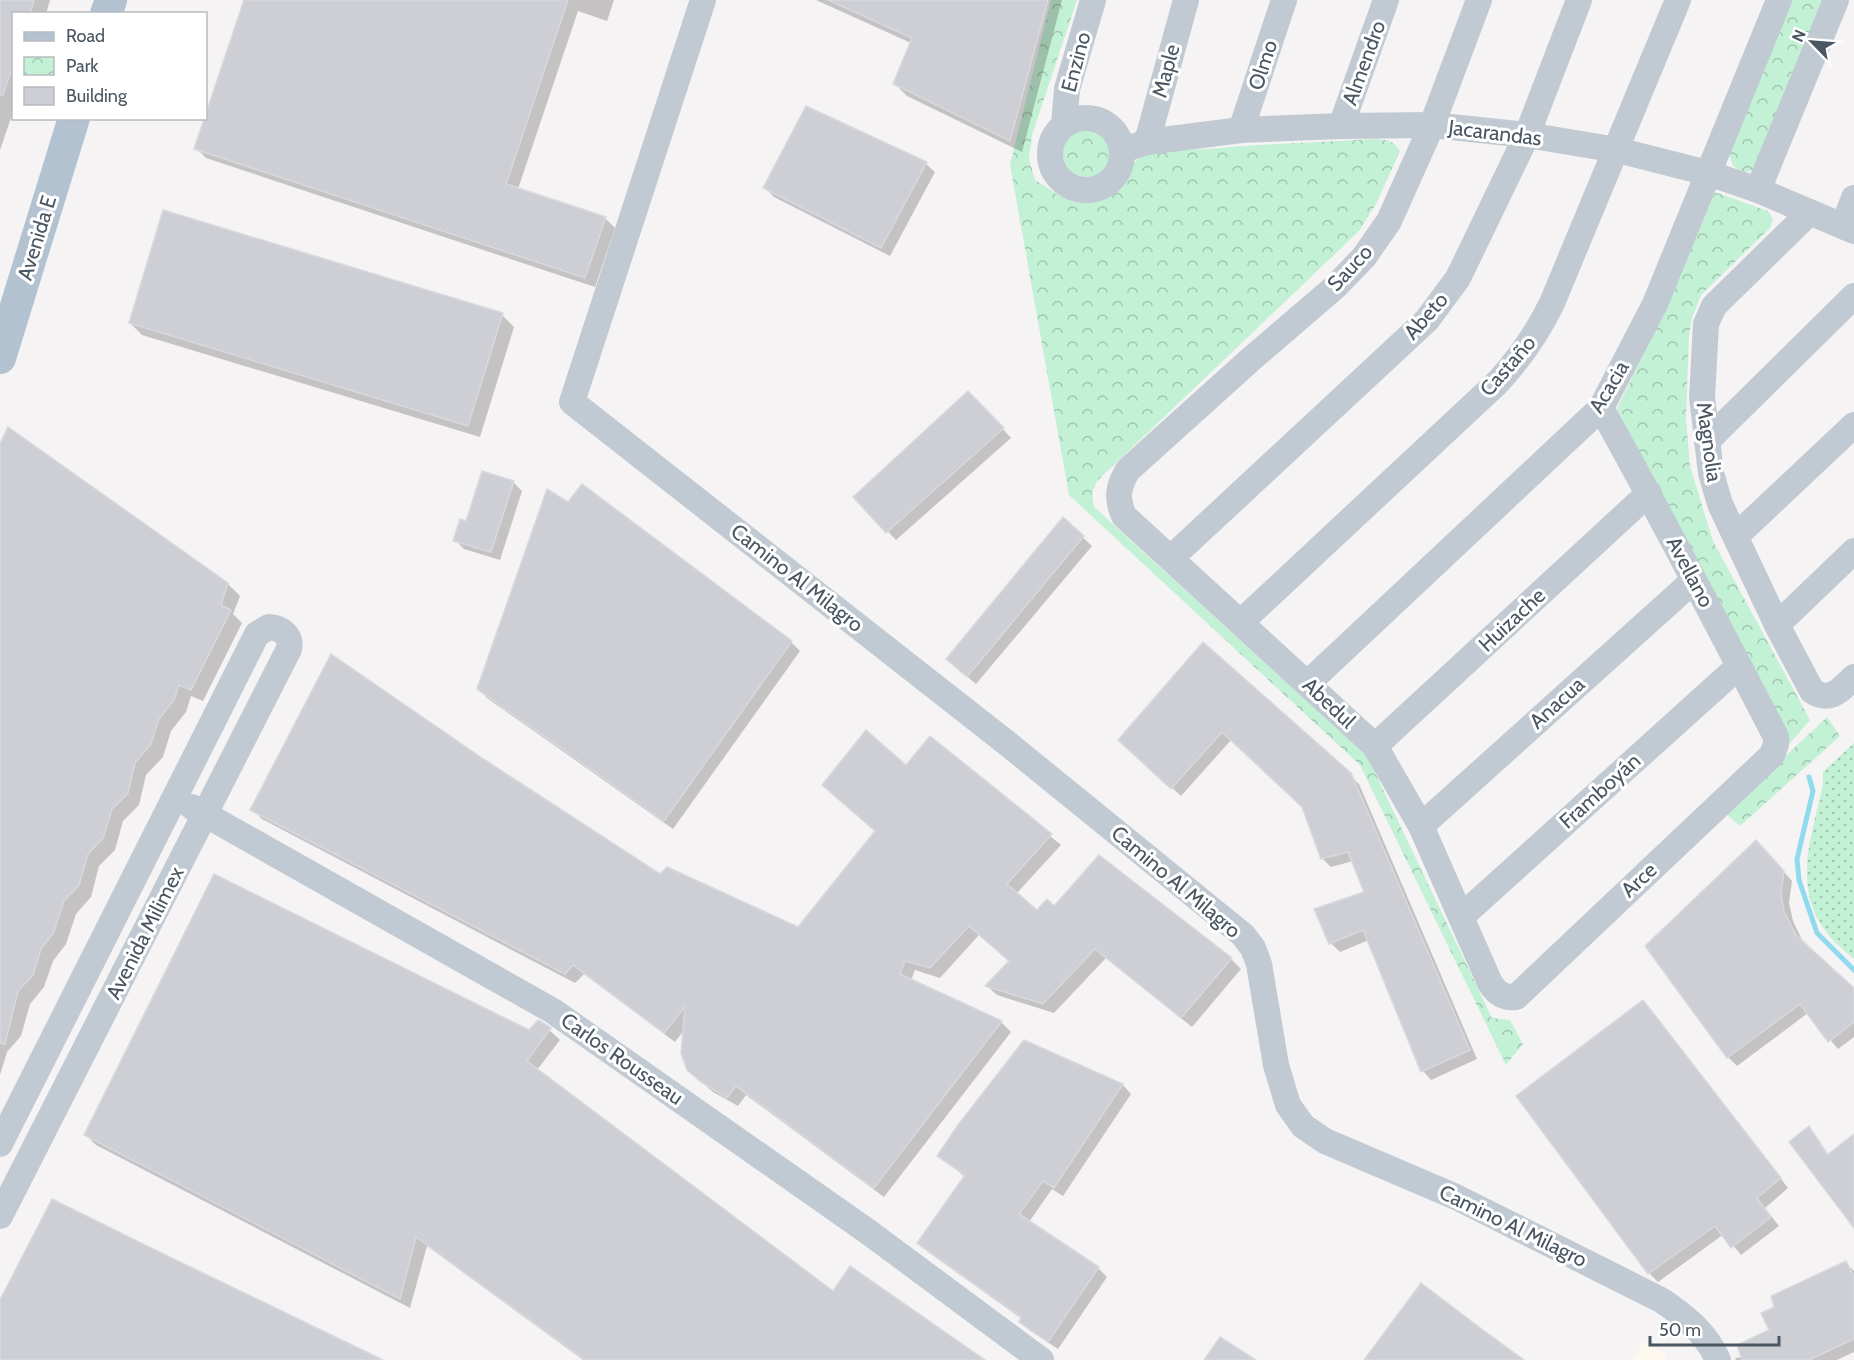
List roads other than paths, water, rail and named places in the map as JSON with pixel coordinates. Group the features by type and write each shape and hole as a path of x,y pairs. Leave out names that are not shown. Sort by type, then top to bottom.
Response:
{"main road":[{"name":"Avenida E","path":"0,358 73,120"}],"street":[{"name":"Camino Al Milagro","path":"703,0 572,402 1008,744 1243,935 1253,948 1258,964 1276,1065 1288,1105 1303,1126 1325,1141 1456,1197 1661,1300 1685,1316 1701,1332 1718,1360"},
{"name":"Enzino","path":"1064,125 1066,88 1093,0"},
{"name":"Maple","path":"1147,142 1186,0"},
{"name":"Olmo","path":"1241,130 1284,0"},
{"name":"Almendro","path":"1341,126 1386,0"},
{"name":"Sauco","path":"1128,470 1335,287 1364,257 1389,221 1432,125 1479,0"},
{"name":"Abeto","path":"1171,558 1427,320 1458,278 1527,135 1579,0"},
{"name":"Castaño","path":"1241,622 1519,360 1537,333 1552,303 1678,0"},
{"name":"Acacia","path":"1308,683 1601,408 1655,304 1779,0"},
{"path":"1758,190 1836,0"},
{"path":"1082,117 1101,120 1116,131 1123,150 1121,165 1118,172 1106,184 1087,190 1072,187 1055,172 1050,158 1054,136 1064,125 1082,117"},
{"name":"Jacarandas","path":"1123,150 1147,142 1241,130 1341,126 1432,125 1527,135 1617,150 1708,172 1758,190 1848,228"},
{"path":"1848,228 1854,198"},
{"name":"Magnolia","path":"1809,213 1721,297 1709,314 1706,324 1702,398 1711,473 1720,504 1777,625 1812,691 1824,697 1834,695 1854,677"},
{"path":"1707,441 1854,296"},
{"name":"Avellano","path":"1601,408 1649,493 1776,737"},
{"path":"1736,536 1854,425"},
{"name":"Abedul","path":"1128,470 1118,490 1119,506 1124,516 1375,746 1421,826 1490,983"},
{"name":"Huizache","path":"1375,746 1649,493"},
{"path":"1777,625 1854,551"},
{"name":"Anacua","path":"1421,826 1694,581"},
{"name":"Avenida Milimex","path":"0,1144 176,799 257,634 262,629 277,628 287,636 290,643 289,648 0,1216"},
{"name":"Framboyán","path":"1462,916 1739,666"},
{"name":"Arce","path":"1490,983 1500,994 1516,997 1772,755 1776,737"},
{"name":"Carlos Rousseau","path":"176,799 553,1011 867,1230 1041,1360"}],"waterway":[{"path":"1809,777 1813,791 1797,859 1799,880 1817,933 1854,970"}]}
